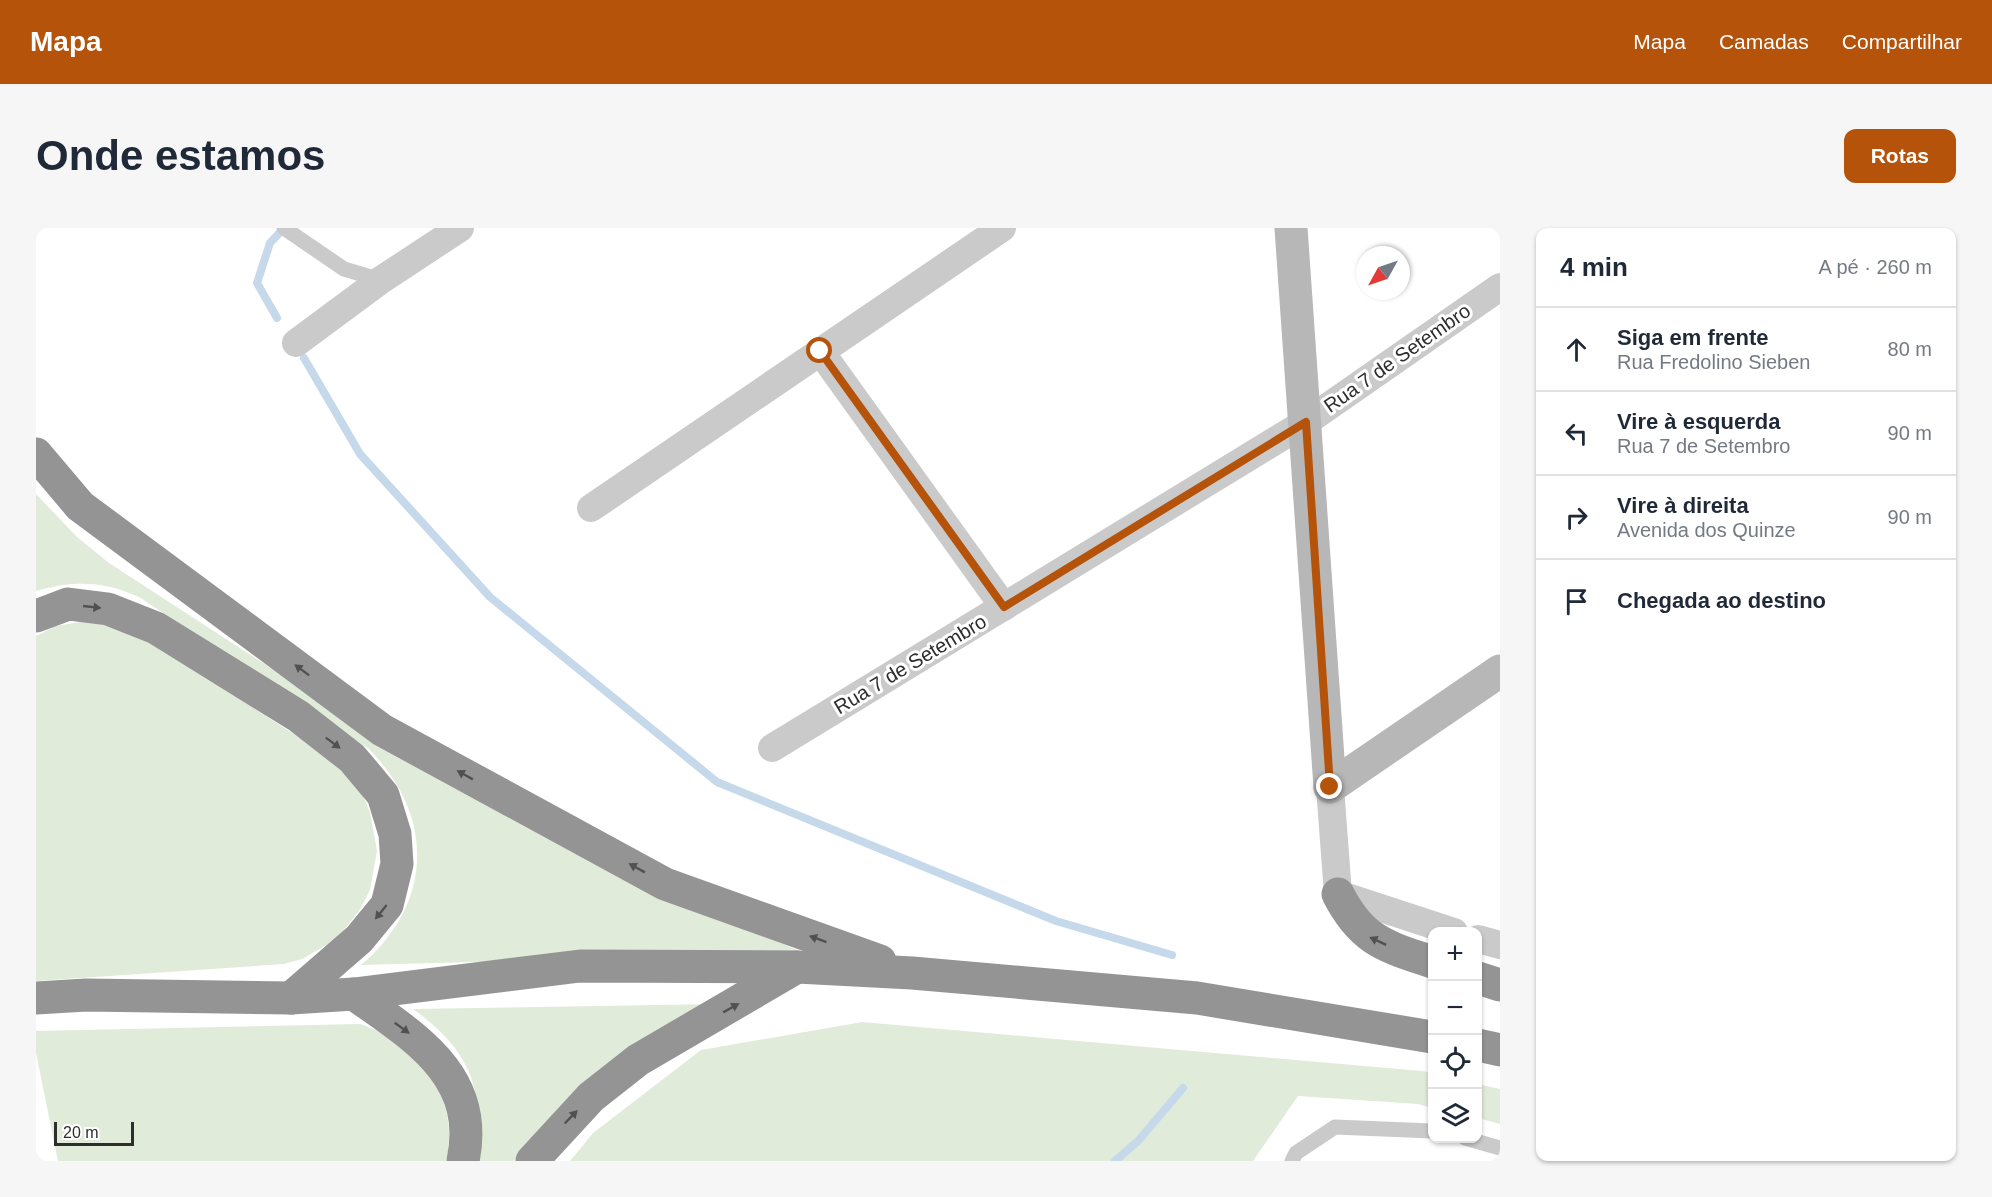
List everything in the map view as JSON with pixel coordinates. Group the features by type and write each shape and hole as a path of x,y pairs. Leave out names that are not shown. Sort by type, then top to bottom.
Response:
{"highway":[{"path":"36,454 80,506 382,730 665,884 912,973"},
{"path":"36,616 68,604 108,609 156,627 298,717 352,758 383,795 395,834 397,864 387,905 359,939 291,998"},
{"path":"1338,894 1350,917 1369,937 1428,960"},
{"path":"36,998 86,995 291,998 354,994 580,966 797,967 912,973 1197,998 1428,1036"},
{"path":"532,1161 591,1097 638,1060 797,967"},
{"path":"1482,979 1500,985"},
{"path":"354,994 416,1038 447,1070 461,1100 468,1141 464,1161"},
{"path":"1482,1047 1500,1050"}],"street":[{"path":"296,343 381,280 460,228"},
{"path":"591,508 1002,228"},
{"path":"1291,228 1338,894 1439,927"},
{"name":"Rua 7 de Setembro","path":"772,748 1306,422 1500,287"},
{"path":"820,351 1004,607"},
{"path":"1330,787 1500,671"},
{"path":"1482,940 1500,945"}],"lane":[{"path":"284,228 344,269 381,280"},
{"path":"1292,1161 1296,1153 1335,1126 1428,1131"},
{"path":"1482,1143 1500,1148"}],"green space":[{"path":"36,494 77,537 109,563 377,737 738,923 803,953 361,965 385,941 402,915 413,887 417,859 415,830 406,802 391,775 369,749 139,597 113,588 88,584 63,585 36,591"},
{"path":"92,620 145,637 338,763 362,794 370,812 377,851 370,890 361,908 337,939 302,959 284,964 36,981 36,636 56,626"},
{"path":"718,1004 526,1147 514,1161 478,1161 478,1113 470,1074 449,1041 413,1009"},
{"path":"862,1022 1422,1071 1428,1072 1428,1107 1418,1104 1298,1096 1253,1161 570,1161 593,1133 701,1050"},
{"path":"360,1024 400,1045 417,1059 431,1076 441,1095 447,1116 449,1138 446,1161 58,1161 36,1053 36,1031"},
{"path":"1482,1085 1500,1089 1500,1124 1482,1119"}],"waterway":[{"path":"277,318 257,283 270,243 284,228"},
{"path":"304,358 360,454 490,597 717,782 1056,921 1172,955"},
{"path":"1115,1161 1138,1141 1183,1088"}],"route":[{"path":"820,351 1004,607 1306,422 1330,787"}]}
